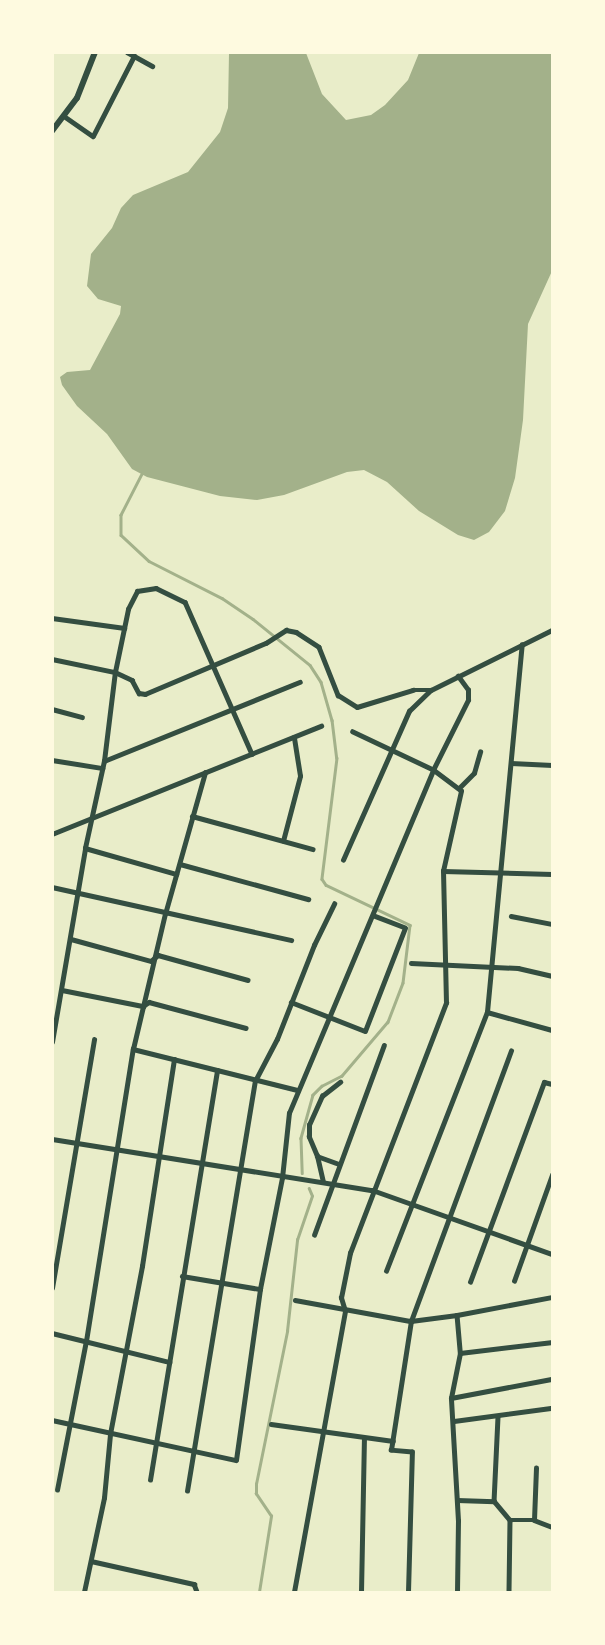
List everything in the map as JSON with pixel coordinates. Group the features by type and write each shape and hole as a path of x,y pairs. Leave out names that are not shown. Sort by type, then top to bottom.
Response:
{"main road":[{"path":"52,131 76,98 95,52"}],"street":[{"path":"127,52 152,66"},
{"path":"64,117 93,136 134,56"},
{"path":"52,1042 85,848 104,761 115,672 124,628 137,590 156,588 185,602 252,754"},
{"path":"52,618 124,628"},
{"path":"52,659 115,672 132,680 139,693 145,694 266,643 286,630 296,632 319,647 338,695 357,707 413,690 431,690"},
{"path":"343,860 409,711 431,690 552,630"},
{"path":"386,1271 486,1012 493,967 499,872 522,645"},
{"path":"52,1420 236,1460 260,1289 282,1178 289,1113 433,770 468,700 467,690 458,676"},
{"path":"104,761 300,682"},
{"path":"52,709 82,717"},
{"path":"52,834 321,726"},
{"path":"294,1592 345,1311 341,1298 351,1253 372,1190 446,1003 443,871 461,791 433,770 353,732"},
{"path":"283,841 300,776 294,737"},
{"path":"459,788 474,773 480,751"},
{"path":"52,760 102,768"},
{"path":"511,763 552,765"},
{"path":"57,1490 86,1341 134,1049 158,955 165,914 205,773"},
{"path":"192,816 313,849"},
{"path":"85,848 176,874"},
{"path":"180,863 308,899"},
{"path":"443,871 552,874"},
{"path":"52,887 291,940"},
{"path":"187,1491 255,1081 278,1039 291,1002 334,904"},
{"path":"291,1002 365,1031 405,928 373,915"},
{"path":"511,916 552,923"},
{"path":"71,939 150,961 158,955"},
{"path":"158,955 247,980"},
{"path":"411,963 518,968 552,976"},
{"path":"62,990 143,1006 149,1002 246,1028"},
{"path":"486,1012 552,1030"},
{"path":"52,1289 94,1040"},
{"path":"314,1235 384,1045"},
{"path":"134,1049 298,1090"},
{"path":"408,1592 412,1452 391,1450 411,1321 511,1051"},
{"path":"84,1592 104,1498 110,1434 128,1350 161,1156 174,1059"},
{"path":"150,1480 217,1070"},
{"path":"323,1182 309,1137 309,1125 322,1096 340,1082"},
{"path":"470,1282 544,1082 552,1084"},
{"path":"52,1139 282,1178 372,1190 552,1254"},
{"path":"317,1156 339,1164"},
{"path":"514,1281 552,1175"},
{"path":"182,1276 260,1289"},
{"path":"295,1300 411,1321 552,1297"},
{"path":"457,1315 460,1353 451,1398 457,1500 457,1592"},
{"path":"52,1333 169,1362"},
{"path":"460,1353 552,1342"},
{"path":"451,1398 552,1379"},
{"path":"454,1421 552,1408"},
{"path":"498,1417 494,1501 510,1520 509,1592"},
{"path":"271,1424 364,1440 393,1441"},
{"path":"361,1592 364,1440"},
{"path":"534,1520 536,1468"},
{"path":"457,1500 494,1501"},
{"path":"510,1520 534,1520 552,1527"},
{"path":"91,1561 194,1584 197,1592"}],"shaded area":[{"path":"229,53 306,53 322,94 346,120 371,115 385,105 408,80 419,53 552,53 552,271 528,324 523,420 515,478 505,511 489,532 474,540 458,535 419,511 387,482 364,470 347,472 284,495 257,500 220,496 147,477 132,469 107,434 77,406 62,385 60,377 67,372 90,370 120,314 121,306 98,299 87,286 91,254 112,228 121,208 133,195 188,172 220,132 228,108"}],"waterway":[{"path":"142,474 121,515 121,535 149,561 222,598 253,619 310,665 321,682 332,720 337,758 322,879 326,885 410,925 403,983 388,1022 342,1076 322,1086 313,1095 301,1138 302,1173"},
{"path":"259,1592 271,1516 256,1494 256,1484 287,1331 297,1240 312,1196 309,1189"}]}
